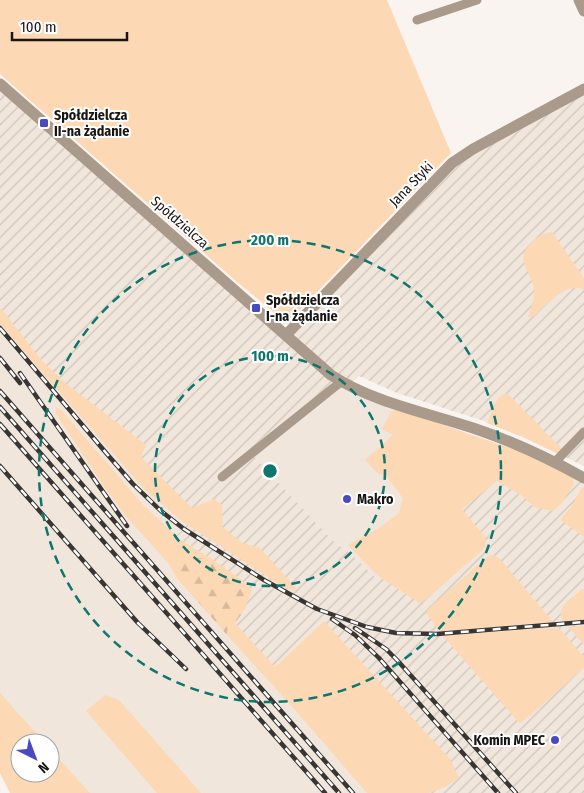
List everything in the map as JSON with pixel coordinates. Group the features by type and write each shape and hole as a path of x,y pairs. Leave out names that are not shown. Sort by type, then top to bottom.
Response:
{"street":[{"path":"417,20 477,0"},
{"path":"580,0 584,11"},
{"name":"Spółdzielcza","path":"0,84 331,375 348,386 408,409 508,441 555,462 584,478"},
{"name":"Jana Styki","path":"286,335 452,164 473,149 584,89"},
{"path":"222,477 342,382"},
{"path":"555,462 584,432"}],"shaded area":[{"path":"0,84 286,335 441,174 584,89 584,466 523,437 481,420 397,393 359,376 348,386 341,382 252,454 333,541 350,553 375,577 504,475 584,478 584,793 386,793 163,549 188,524 0,316"},
{"path":"0,316 188,523 163,549 386,793 82,793 60,768 60,733 28,733 0,702"},
{"path":"342,381 492,463 504,475 376,578 350,553 333,541 252,454"}],"green space":[{"path":"0,0 387,0 451,153 287,323 236,281 0,74"},
{"path":"552,232 584,278 584,290 577,288 564,292 550,301 533,317 528,317 534,290 533,283 525,266 524,255 526,249 535,239 543,234"},
{"path":"0,307 42,361 68,385 146,445 141,457 192,508 214,499 222,505 223,527 242,543 260,548 296,588 294,591 277,583 183,522 144,489 0,324"},
{"path":"508,394 564,451 560,455 523,437 487,423 498,398"},
{"path":"56,407 62,411 144,506 181,540 212,559 185,557 169,564 126,516 105,488 56,414"},
{"path":"400,410 527,454 572,477 574,484 561,504 552,511 534,507 521,495 497,481 462,509 486,538 485,548 423,602 419,603 378,576 348,545 379,528 399,513 403,498 386,476 377,473 365,460 393,435 382,429 391,412"},
{"path":"584,487 584,537 560,520"},
{"path":"494,555 500,559 554,623 439,631 426,613 428,609 488,556"},
{"path":"185,557 212,559 242,580 252,590 244,611 227,630 227,635 176,577 169,564"},
{"path":"584,589 584,619 563,621 561,611 563,607"},
{"path":"324,621 450,759 459,778 445,787 429,793 367,793 227,635 227,630 235,623 275,667"},
{"path":"584,626 584,645 568,627"},
{"path":"558,627 584,657 584,668 520,724 443,636"},
{"path":"0,693 36,733 10,733 10,783 60,783 60,760 90,793 10,793 0,773"},
{"path":"105,695 119,700 201,793 157,793 86,711"}],"railway":[{"path":"0,328 133,484 161,511 184,529 264,580 317,609 367,627 396,633 437,634 584,622"},
{"path":"0,358 20,383"},
{"path":"20,373 127,526"},
{"path":"0,391 353,793"},
{"path":"0,407 339,793"},
{"path":"0,424 325,793"},
{"path":"0,466 138,623 186,669"},
{"path":"332,619 355,635 379,658 498,793"},
{"path":"355,628 386,649 397,660 516,793"}],"place":[{"name":"Spółdzielcza II-na żądanie","path":"44,123"},
{"name":"Spółdzielcza I-na żądanie","path":"256,308"},
{"name":"Makro","path":"347,499"},
{"name":"Komin MPEC","path":"555,740"}]}
